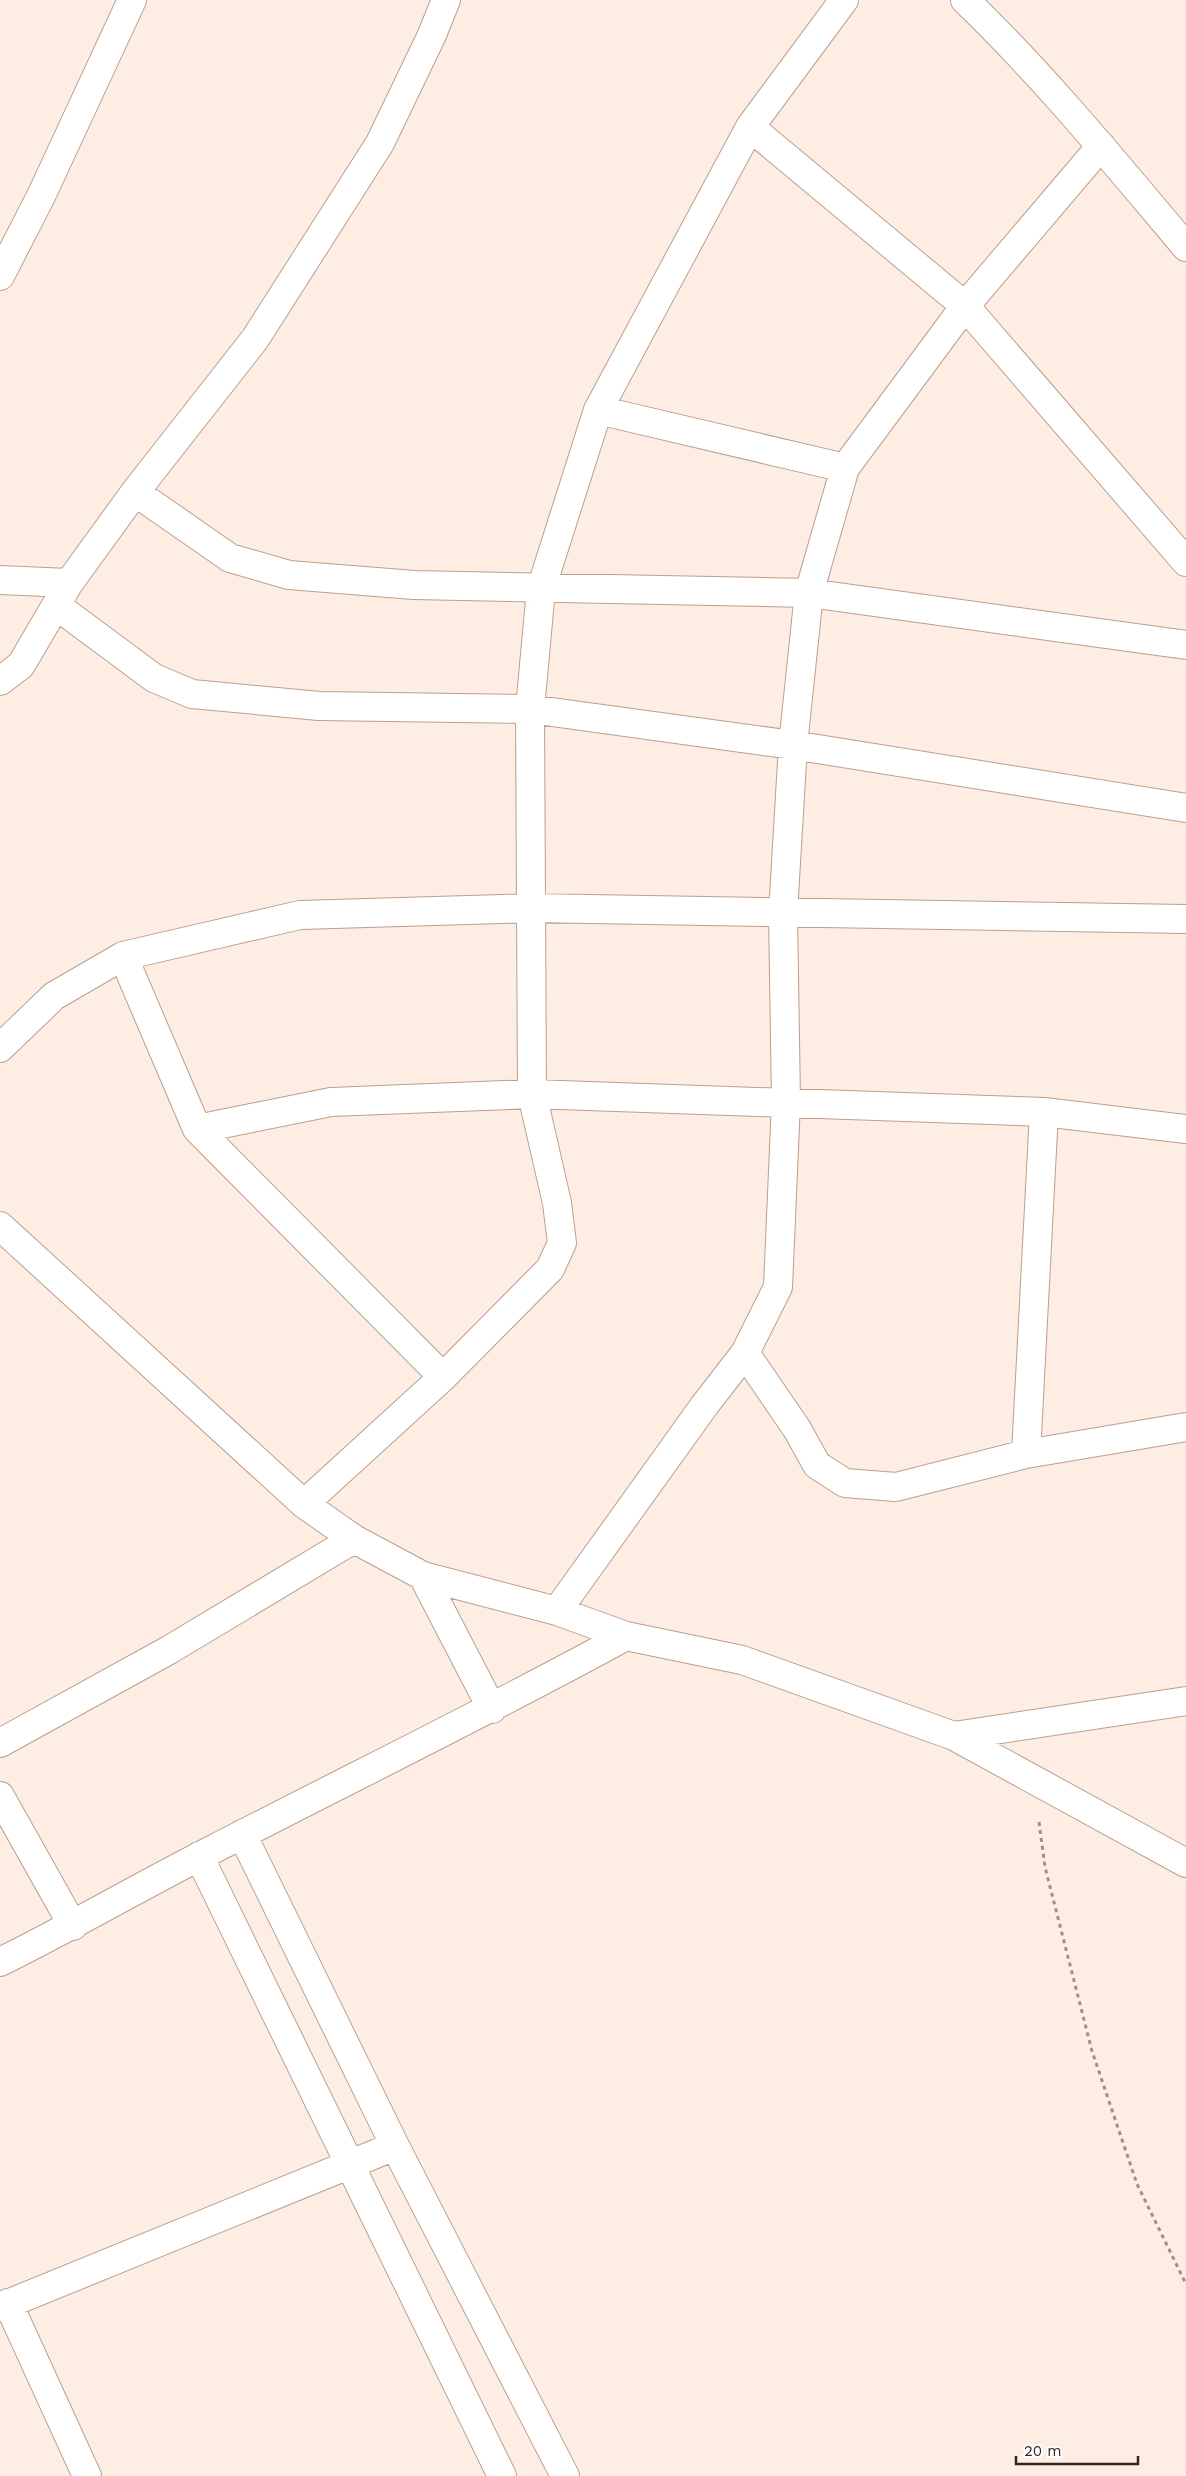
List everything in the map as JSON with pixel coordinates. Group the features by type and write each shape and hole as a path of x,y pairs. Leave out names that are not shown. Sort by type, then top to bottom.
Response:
{"street":[{"path":"0,276 41,196 132,0"},
{"path":"0,681 21,665 63,595 135,492 255,339 380,143 431,37 446,0"},
{"path":"304,1504 443,1377 550,1269 562,1243 557,1203 532,1094 530,709 541,589 598,410 750,127 844,0"},
{"path":"965,0 1000,34 1101,146 1186,247"},
{"path":"750,127 965,306 1186,562"},
{"path":"557,1611 704,1406 745,1353 778,1286 786,1102 783,914 793,745 809,593 845,468 965,306 1101,146"},
{"path":"598,410 845,468"},
{"path":"135,492 230,558 289,575 414,585 809,593 1186,645"},
{"path":"0,580 63,595 154,678 192,694 319,706 530,709 793,745 1186,808"},
{"path":"0,1048 54,996 123,956 300,915 530,908 783,914 1186,919"},
{"path":"123,956 197,1129 443,1377"},
{"path":"197,1129 331,1102 532,1094 1044,1112 1186,1129"},
{"path":"1026,1454 1044,1112"},
{"path":"0,1226 304,1504 354,1539 423,1576 557,1611 626,1636 742,1660 954,1736 1186,1863"},
{"path":"745,1353 796,1429 817,1465 846,1482 896,1487 1026,1454 1186,1427"},
{"path":"0,1743 169,1650 354,1539"},
{"path":"423,1576 492,1709"},
{"path":"0,1962 73,1926 199,1856 492,1709 626,1636"},
{"path":"954,1736 1186,1701"},
{"path":"0,1796 73,1926"},
{"path":"242,1834 395,2146 565,2476"},
{"path":"199,1856 502,2476"},
{"path":"87,2476 4,2305 351,2166 395,2146"}],"path":[{"path":"1034,1780 1045,1867 1092,2051 1137,2184 1186,2284"}]}
